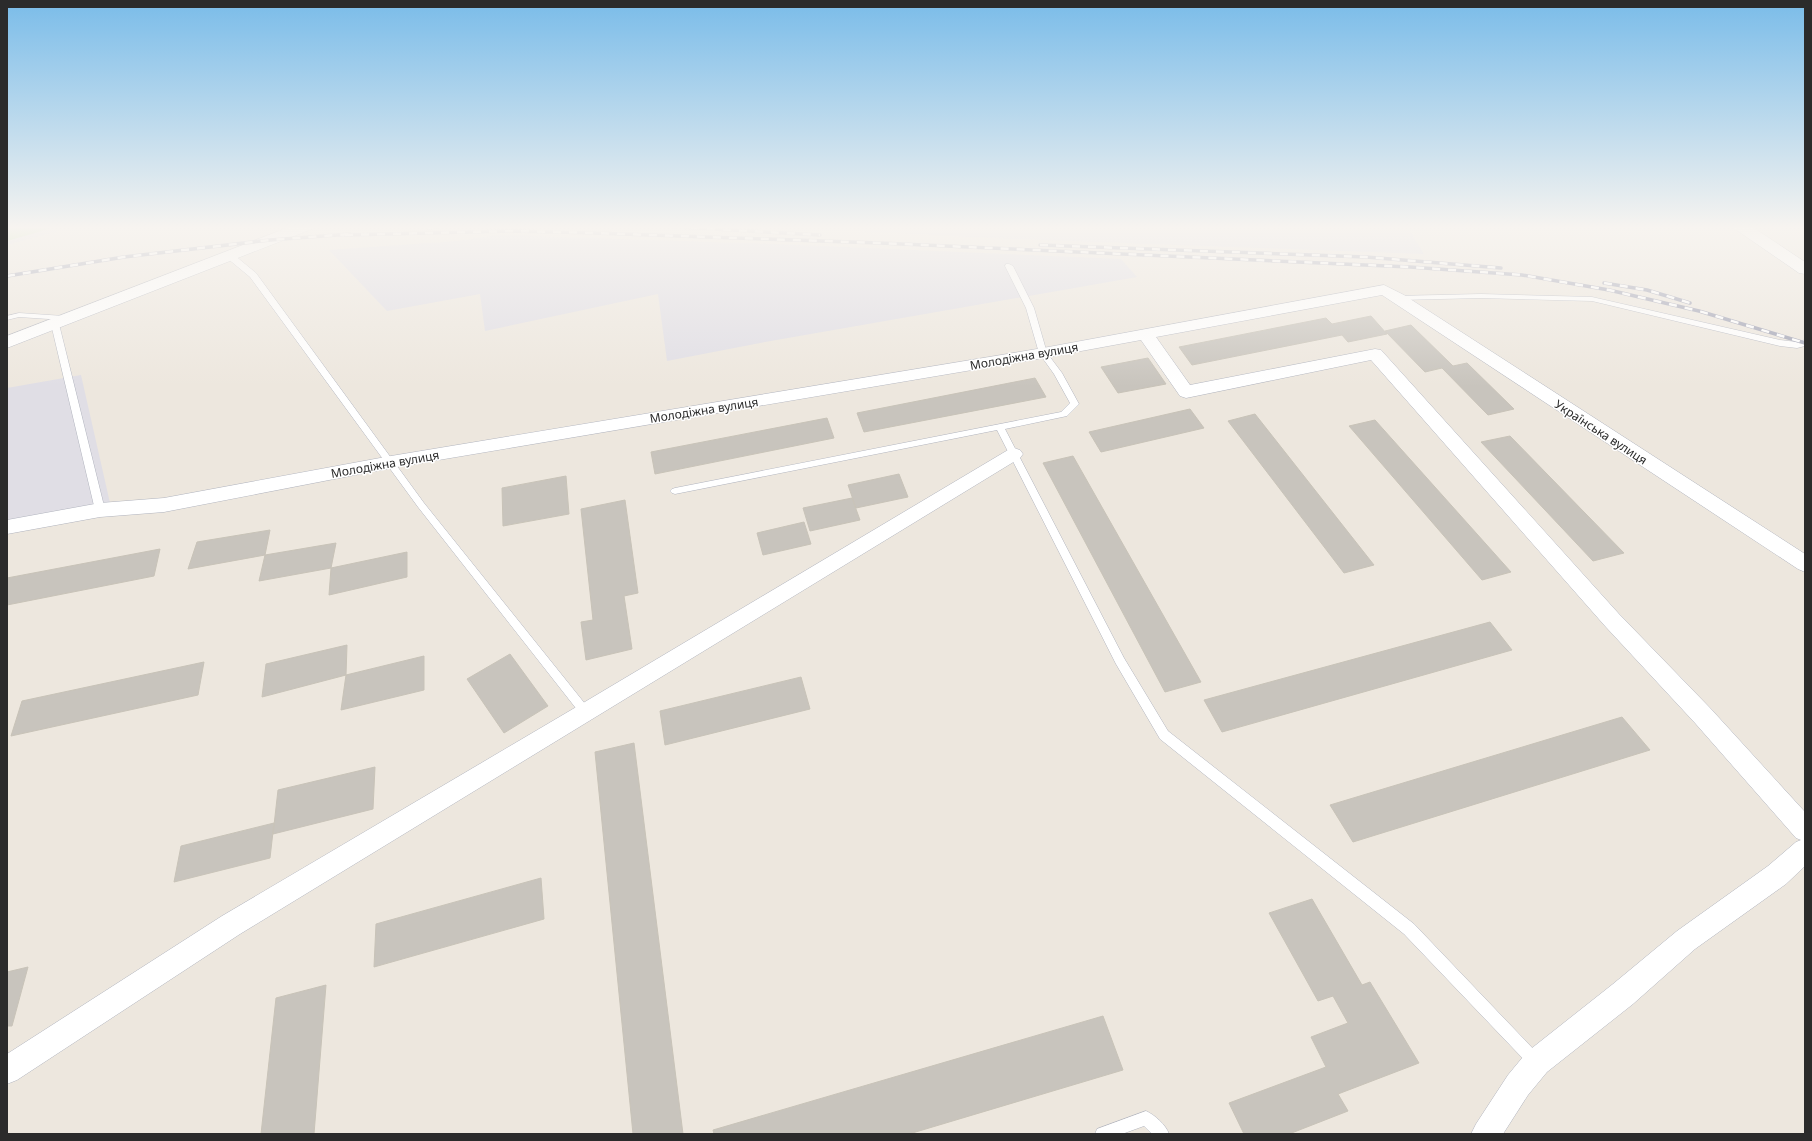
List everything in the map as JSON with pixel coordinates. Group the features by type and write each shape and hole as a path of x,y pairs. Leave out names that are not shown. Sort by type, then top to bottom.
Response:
{"street":[{"path":"7,342 170,279"},
{"name":"Молодіжна вулиця","path":"7,527 100,510 164,505 391,462 1043,353 1384,290 1399,298"},
{"name":"Українська вулиця","path":"1399,298 1805,564"},
{"path":"1146,334 1186,392 1375,354 1612,620 1703,716 1805,830"},
{"path":"7,1070 231,925 586,714 1014,454"},
{"path":"1486,1134 1518,1085 1537,1062 1623,994 1686,940 1777,875 1805,850"}],"lane":[{"path":"257,279 421,505 586,714"},
{"path":"675,491 1000,428 1064,414 1075,404 1058,372 1043,353 1030,308 1016,279"},
{"path":"1399,298 1481,296 1592,299 1780,343 1797,345 1805,343"},
{"path":"7,318 19,315 61,321 100,510"},
{"path":"1000,428 1120,661 1164,735 1409,929 1537,1062"},
{"path":"1102,1134 1146,1118 1162,1134"}],"shaded area":[{"path":"357,279 1124,279 765,342 667,361 658,294 485,331 480,294 387,311"},
{"path":"81,375 110,503 7,522 7,388"}],"building":[{"path":"1371,316 1387,334 1348,342 1342,335 1192,365 1179,347 1326,318 1332,324"},
{"path":"1411,325 1453,366 1467,363 1514,409 1488,415 1442,368 1425,372 1385,331"},
{"path":"1148,358 1166,384 1118,393 1101,367"},
{"path":"1035,378 1046,397 864,432 857,413"},
{"path":"1190,409 1204,428 1101,452 1089,432"},
{"path":"1255,414 1374,565 1344,573 1228,421"},
{"path":"827,418 834,438 655,474 651,452"},
{"path":"1375,420 1511,572 1482,580 1349,426"},
{"path":"1510,436 1624,553 1593,561 1481,442"},
{"path":"1073,456 1201,682 1165,692 1043,463"},
{"path":"899,474 908,497 856,508 848,485"},
{"path":"566,476 569,514 503,526 502,488"},
{"path":"852,498 860,520 810,531 803,508"},
{"path":"625,500 638,593 624,596 632,649 586,660 581,622 593,620 581,509"},
{"path":"804,522 811,544 763,555 757,533"},
{"path":"270,530 265,555 188,569 197,542"},
{"path":"336,543 331,568 259,581 265,555"},
{"path":"160,549 154,576 7,605 7,578"},
{"path":"407,552 407,577 329,595 331,568"},
{"path":"1490,622 1512,650 1222,732 1204,700"},
{"path":"347,645 346,675 262,697 266,664"},
{"path":"510,654 548,706 504,733 467,679"},
{"path":"424,656 424,690 341,710 346,675"},
{"path":"204,662 198,695 11,736 22,701"},
{"path":"801,677 810,709 665,745 660,711"},
{"path":"1622,717 1650,750 1353,842 1330,805"},
{"path":"634,743 683,1134 633,1134 595,752"},
{"path":"375,767 373,809 273,834 278,790"},
{"path":"274,823 270,858 174,882 181,846"},
{"path":"541,878 544,919 374,967 376,924"},
{"path":"1312,899 1362,985 1370,982 1419,1063 1338,1094 1348,1111 1289,1134 1244,1134 1229,1103 1326,1067 1311,1037 1348,1023 1333,996 1318,1001 1269,913"},
{"path":"28,967 12,1026 7,1026 7,972"},
{"path":"326,985 314,1134 261,1134 276,998"},
{"path":"1103,1016 1123,1070 909,1134 714,1134 713,1130"}],"railway":[{"path":"1547,279 1609,290 1699,311 1805,343"},
{"path":"1604,283 1647,290 1690,303"}]}
